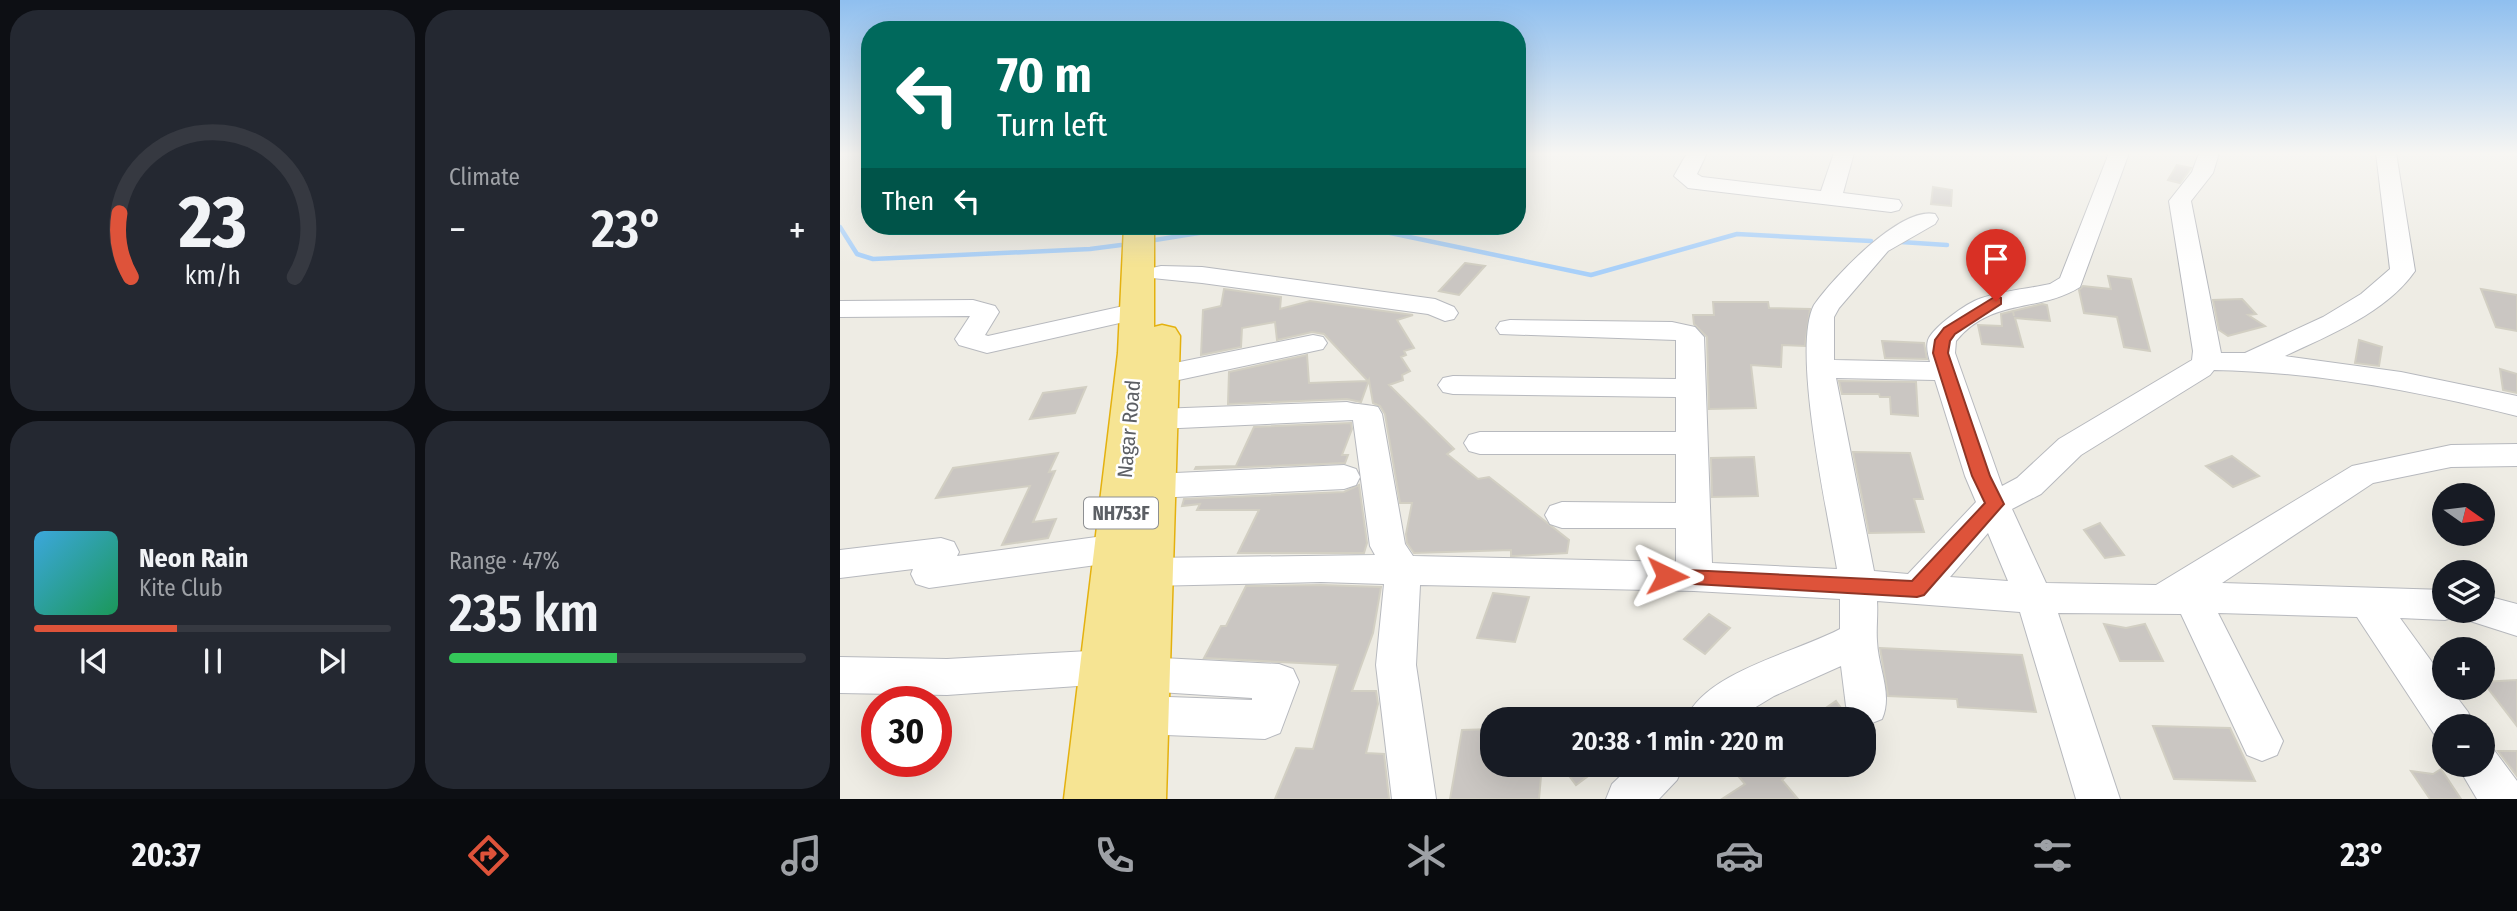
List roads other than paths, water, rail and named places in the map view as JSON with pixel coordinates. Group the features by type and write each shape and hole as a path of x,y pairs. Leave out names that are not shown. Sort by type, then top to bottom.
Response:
{"highway":[{"name":"Nagar Road","path":"1137,799 1130,685 1137,311 1156,240"},
{"name":"Nagar Road","path":"1133,560 1154,486 1160,375 1156,240"},
{"name":"Nagar Road","path":"1093,799 1130,685"}],"street":[{"path":"1761,190 1891,205"},
{"path":"1830,198 1832,190"},
{"path":"2098,799 2034,598 1981,476 1941,353 1942,340 1968,318 1996,301 2058,290 2071,282 2105,190"},
{"path":"1917,589 1994,504 2029,486 2070,447 2200,369 2206,361 2207,351 2180,201 2188,190"},
{"path":"2251,361 2352,311 2388,288 2403,271 2391,190"},
{"path":"1867,706 1857,639 1860,628 1858,585 1820,369 1821,317 1827,304 1880,246 1927,219"},
{"path":"1156,240 1202,275 1435,307 1445,313"},
{"path":"840,309 973,308 986,312 969,339 987,345 1137,311"},
{"path":"1510,328 1672,330 1690,337 1694,577"},
{"path":"1160,375 1314,343"},
{"path":"2206,361 2251,361 2335,369 2517,405"},
{"path":"1820,369 1947,371"},
{"path":"1453,384 1691,388"},
{"path":"1158,419 1357,413 1388,546 1404,570 1396,665 1414,799"},
{"path":"1480,443 1692,443"},
{"path":"2176,599 2188,586 2364,474 2451,456 2517,455"},
{"path":"1154,486 1343,477"},
{"path":"1562,515 1693,516"},
{"path":"840,564 940,552 929,574 1133,560 1321,568 1694,577 1858,585 2034,598 2243,597 2432,604"},
{"path":"2176,599 2262,741"},
{"path":"2367,601 2445,714"},
{"path":"1722,707 1736,695 1760,682 1857,639"},
{"path":"840,674 1130,685"},
{"path":"1628,799 1650,777"},
{"path":"2487,777 2503,799"}],"waterway":[{"path":"840,227 857,254 873,259 1090,249 1121,245"},
{"path":"1400,235 1591,275 1737,234 1871,241"},
{"path":"1155,240 1186,235"},
{"path":"1901,242 1947,245"}]}
